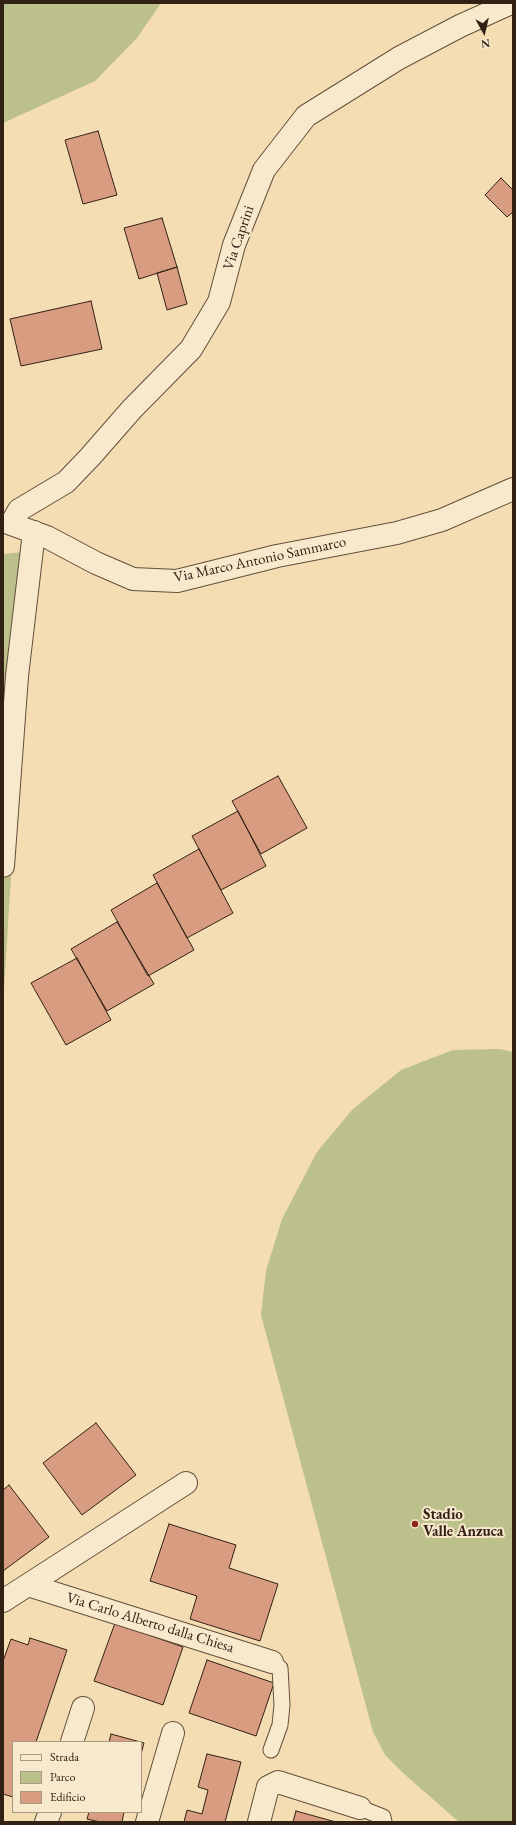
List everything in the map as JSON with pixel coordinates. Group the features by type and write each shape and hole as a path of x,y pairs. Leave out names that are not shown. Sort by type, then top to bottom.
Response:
{"street":[{"name":"Via Caprini","path":"7,525 19,510 66,482 132,409 191,349 219,302 234,245 264,170 306,116 399,58 460,26 511,3"},
{"name":"Via Marco Antonio Sammarco","path":"7,525 40,535 96,563 133,579 177,581 285,554 397,533 442,520 513,489"},
{"path":"3,866 17,676 40,535"},
{"path":"3,1601 186,1483"},
{"name":"Via Carlo Alberto dalla Chiesa","path":"28,1585 272,1662"},
{"path":"72,1741 83,1708"},
{"path":"147,1822 173,1733"},
{"path":"259,1822 268,1787 278,1782 360,1808"}],"lane":[{"path":"271,1750 280,1725 282,1705 280,1668 272,1662"},
{"path":"360,1808 383,1816 384,1822"}],"green space":[{"path":"3,3 161,3 137,38 95,81 3,123"},
{"path":"43,550 35,587 18,766 3,1005 3,554"},
{"name":"Stadio Valle Anzuca","path":"500,1049 513,1052 513,1822 459,1822 403,1773 385,1755 373,1732 261,1315 266,1271 282,1219 317,1152 352,1110 401,1070 453,1050"}],"building":[{"path":"98,131 117,195 83,204 65,140"},
{"path":"501,178 513,190 513,212 507,217 485,195"},
{"path":"162,218 177,267 139,279 124,228"},
{"path":"177,267 187,304 167,310 157,273"},
{"path":"91,301 102,349 21,366 10,319"},
{"path":"278,776 307,828 261,854 232,801"},
{"path":"238,811 266,866 221,890 192,836"},
{"path":"199,849 233,913 187,938 153,875"},
{"path":"157,883 194,950 148,976 111,910"},
{"path":"117,922 154,984 107,1011 71,949"},
{"path":"77,958 111,1020 66,1045 31,983"},
{"path":"96,1423 136,1475 82,1515 43,1463"},
{"path":"9,1485 49,1537 3,1571 3,1490"},
{"path":"169,1524 236,1545 229,1568 278,1584 260,1641 190,1619 197,1596 150,1581"},
{"path":"115,1623 183,1647 163,1705 94,1681"},
{"path":"30,1638 67,1650 36,1741 12,1741 12,1797 3,1794 3,1661 11,1639 28,1645"},
{"path":"207,1660 274,1683 256,1736 189,1713"},
{"path":"111,1734 136,1741 109,1741"},
{"path":"207,1754 241,1762 225,1822 184,1822 187,1810 202,1814 208,1790 198,1787"},
{"path":"296,1811 336,1822 293,1822"},
{"path":"89,1813 124,1813 122,1822 100,1822 87,1819"}],"place":[{"name":"Stadio Valle Anzuca","path":"415,1524"}]}
